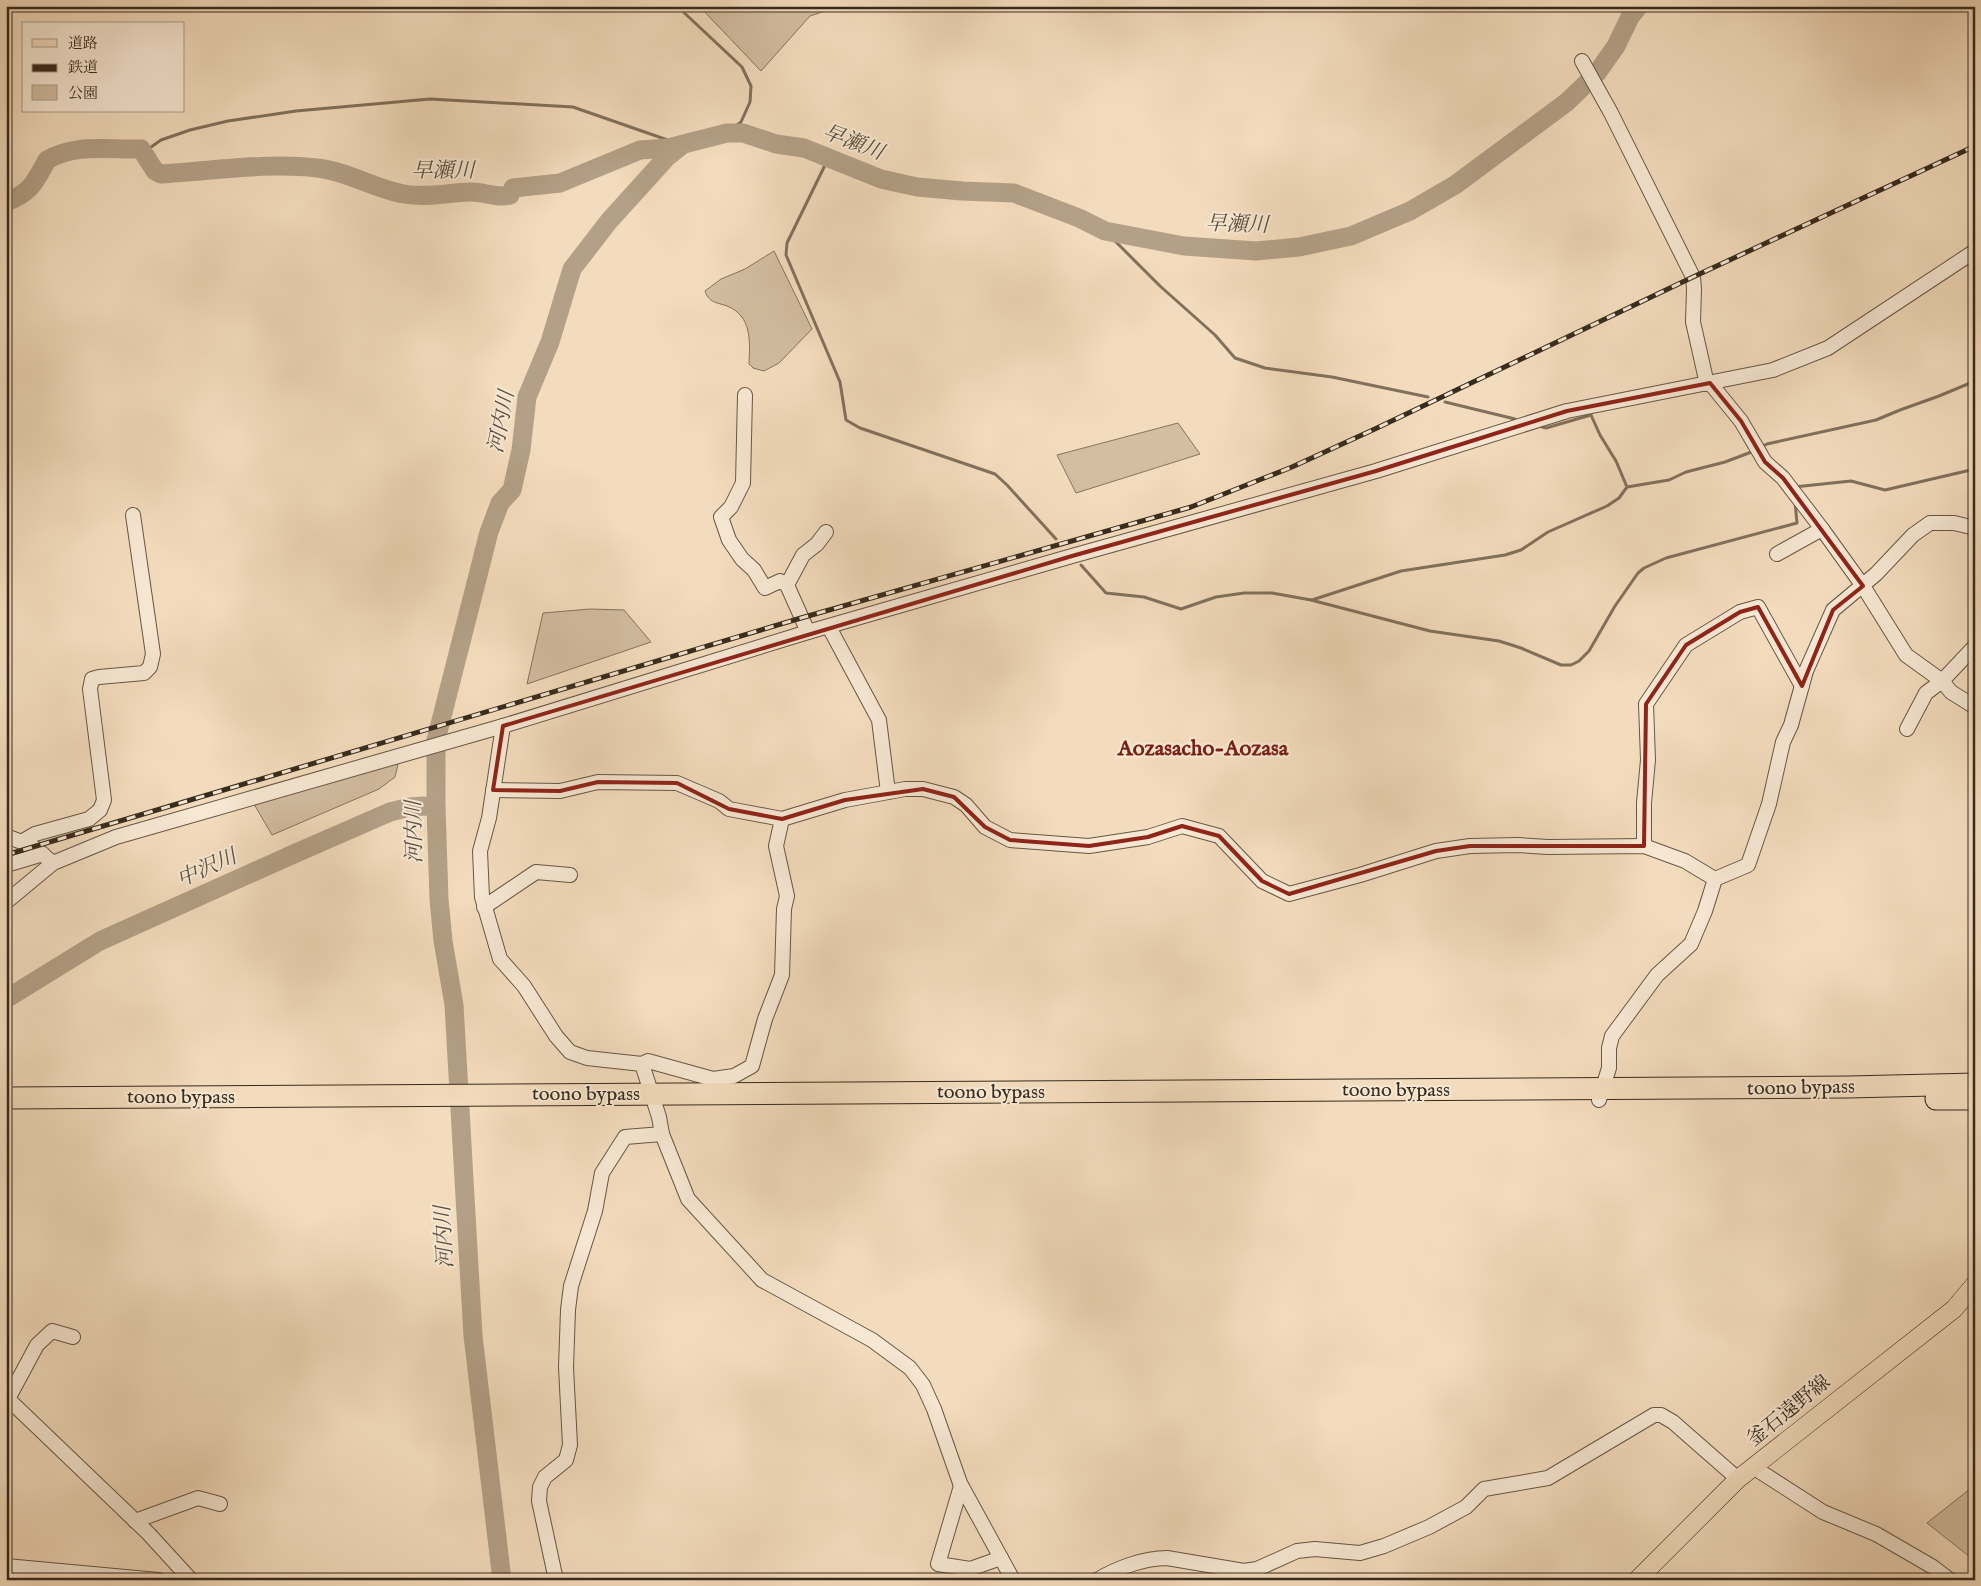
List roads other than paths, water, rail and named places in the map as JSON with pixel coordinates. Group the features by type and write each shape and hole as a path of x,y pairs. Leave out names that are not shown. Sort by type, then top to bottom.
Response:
{"highway":[{"name":"toono bypass","path":"1601,1095 1975,1084"},
{"name":"toono bypass","path":"6,1110 449,1101 1601,1095 1975,1099"},
{"name":"toono bypass","path":"6,1098 337,1102"}],"main road":[{"name":"釜石遠野線","path":"1637,1580 1738,1479 1954,1309 1975,1284"}],"street":[{"path":"1582,60 1611,113 1693,277 1693,322 1709,384 1742,422 1757,449 1787,483 1822,529 1862,586 1906,655 1942,681 1951,692 1975,707"},
{"path":"6,865 48,859 116,837 503,726 808,632 1376,471 1567,411 1773,370 1828,348 1975,251"},
{"path":"745,395 743,483 731,507 722,517 729,540 742,559 754,570 765,588 780,581 787,585 808,632"},
{"path":"23,841 35,834 89,819 100,810 104,800 90,689 92,679 144,673 150,666 153,654 133,515"},
{"path":"1601,1095 1609,1068 1609,1048 1612,1036 1657,975 1691,944 1705,911 1715,879 1748,865 1769,804 1783,742 1792,724 1815,648 1833,610 1862,586 1913,535 1930,523 1954,523 1975,528"},
{"path":"1777,554 1822,529"},
{"path":"787,585 803,555 817,544 826,532"},
{"path":"1644,846 1644,803 1648,760 1646,704 1686,644 1740,612 1758,607 1802,686"},
{"path":"829,627 880,720 888,792"},
{"path":"1907,729 1926,693 1942,681 1975,646"},
{"path":"503,726 489,818 480,851 484,907 500,959 524,986 556,1036 570,1052 587,1058 642,1064 648,1061 713,1079 734,1076 752,1066 782,975 784,909 787,896 776,846 782,819"},
{"path":"493,790 560,791 598,782 677,783 719,801 729,809 782,819 845,800 905,789 923,789 954,797 966,805 985,827 1010,840 1090,846 1148,837 1182,826 1219,836 1262,881 1289,894 1360,875 1436,851 1462,847 1518,845 1548,847 1644,846 1685,860 1715,879"},
{"path":"6,836 23,841 48,859"},
{"path":"6,902 48,859"},
{"path":"484,907 536,872 570,875"},
{"path":"642,1064 659,1117 662,1134 688,1199 762,1280 872,1340 910,1368 923,1385 930,1401 961,1486 1013,1580"},
{"path":"556,1580 539,1501 540,1487 545,1477 566,1460 570,1445 566,1367 568,1310 571,1286 595,1211 602,1173 625,1137 662,1134"},
{"path":"73,1338 52,1331 37,1345 7,1398 135,1521 176,1562 191,1580"},
{"path":"1097,1580 1117,1570 1154,1558 1167,1558 1244,1571 1257,1569 1297,1551 1315,1549 1360,1553 1384,1546 1429,1527 1466,1506 1484,1489 1548,1478 1654,1415 1661,1415 1673,1422 1738,1479"},
{"path":"1753,1467 1823,1512 1876,1534 1934,1567 1950,1580"},
{"path":"961,1486 938,1564 970,1569 1001,1558"},
{"path":"135,1521 198,1498 220,1504"},
{"path":"6,1566 158,1580"}],"waterway":[{"path":"677,6 742,67 751,86 750,102 741,122 727,133"},
{"name":"早瀬川","path":"6,202 27,191 47,160 69,151 81,149 141,149 155,171 161,174 259,166 298,166 328,170 404,194 429,195 474,192 505,196 510,195 513,188 560,183 640,150 668,148 727,133 743,133 776,144 804,148 881,179 917,187 1014,193 1079,218 1105,231 1184,246 1256,251 1299,247 1351,236 1410,211 1455,185 1567,102 1597,73 1616,46 1630,17 1639,6"},
{"path":"144,152 161,140 190,130 228,121 296,111 430,99 573,107 682,145"},
{"name":"河内川","path":"502,1580 473,1336 454,1005 443,941 439,899 436,740 489,532 500,503 512,490 521,450 527,397 550,342 572,269 609,221 667,157 682,145"},
{"path":"828,159 787,243 786,255 840,382 846,420 860,428 995,474 1056,539"},
{"path":"1105,231 1160,286 1215,335 1235,358 1265,368 1332,377 1428,397"},
{"path":"1761,447 1767,444 1876,420 1975,381"},
{"path":"1445,402 1515,419"},
{"path":"1542,427 1546,428 1591,415 1600,435 1616,461 1627,487"},
{"path":"1312,600 1401,571 1505,555 1521,550 1548,532 1607,506 1619,498 1627,487 1669,480 1686,472 1725,462 1754,451"},
{"path":"1794,487 1851,481 1885,490 1975,469"},
{"path":"1081,565 1106,593 1144,597 1181,609 1216,597 1244,593 1272,593 1311,600 1430,631 1499,641 1561,665 1571,665 1579,661 1589,651 1615,606 1638,573 1644,568 1666,558 1797,523 1795,502"},
{"name":"中沢川","path":"6,999 100,941 296,853 390,812 410,807 425,806 436,808"}],"railway":[{"path":"6,855 801,618 1191,507 1292,467 1377,428 1693,277 1975,146"}],"district":[{"name":"Aozasacho-Aozasa","path":"1203,749"}]}
